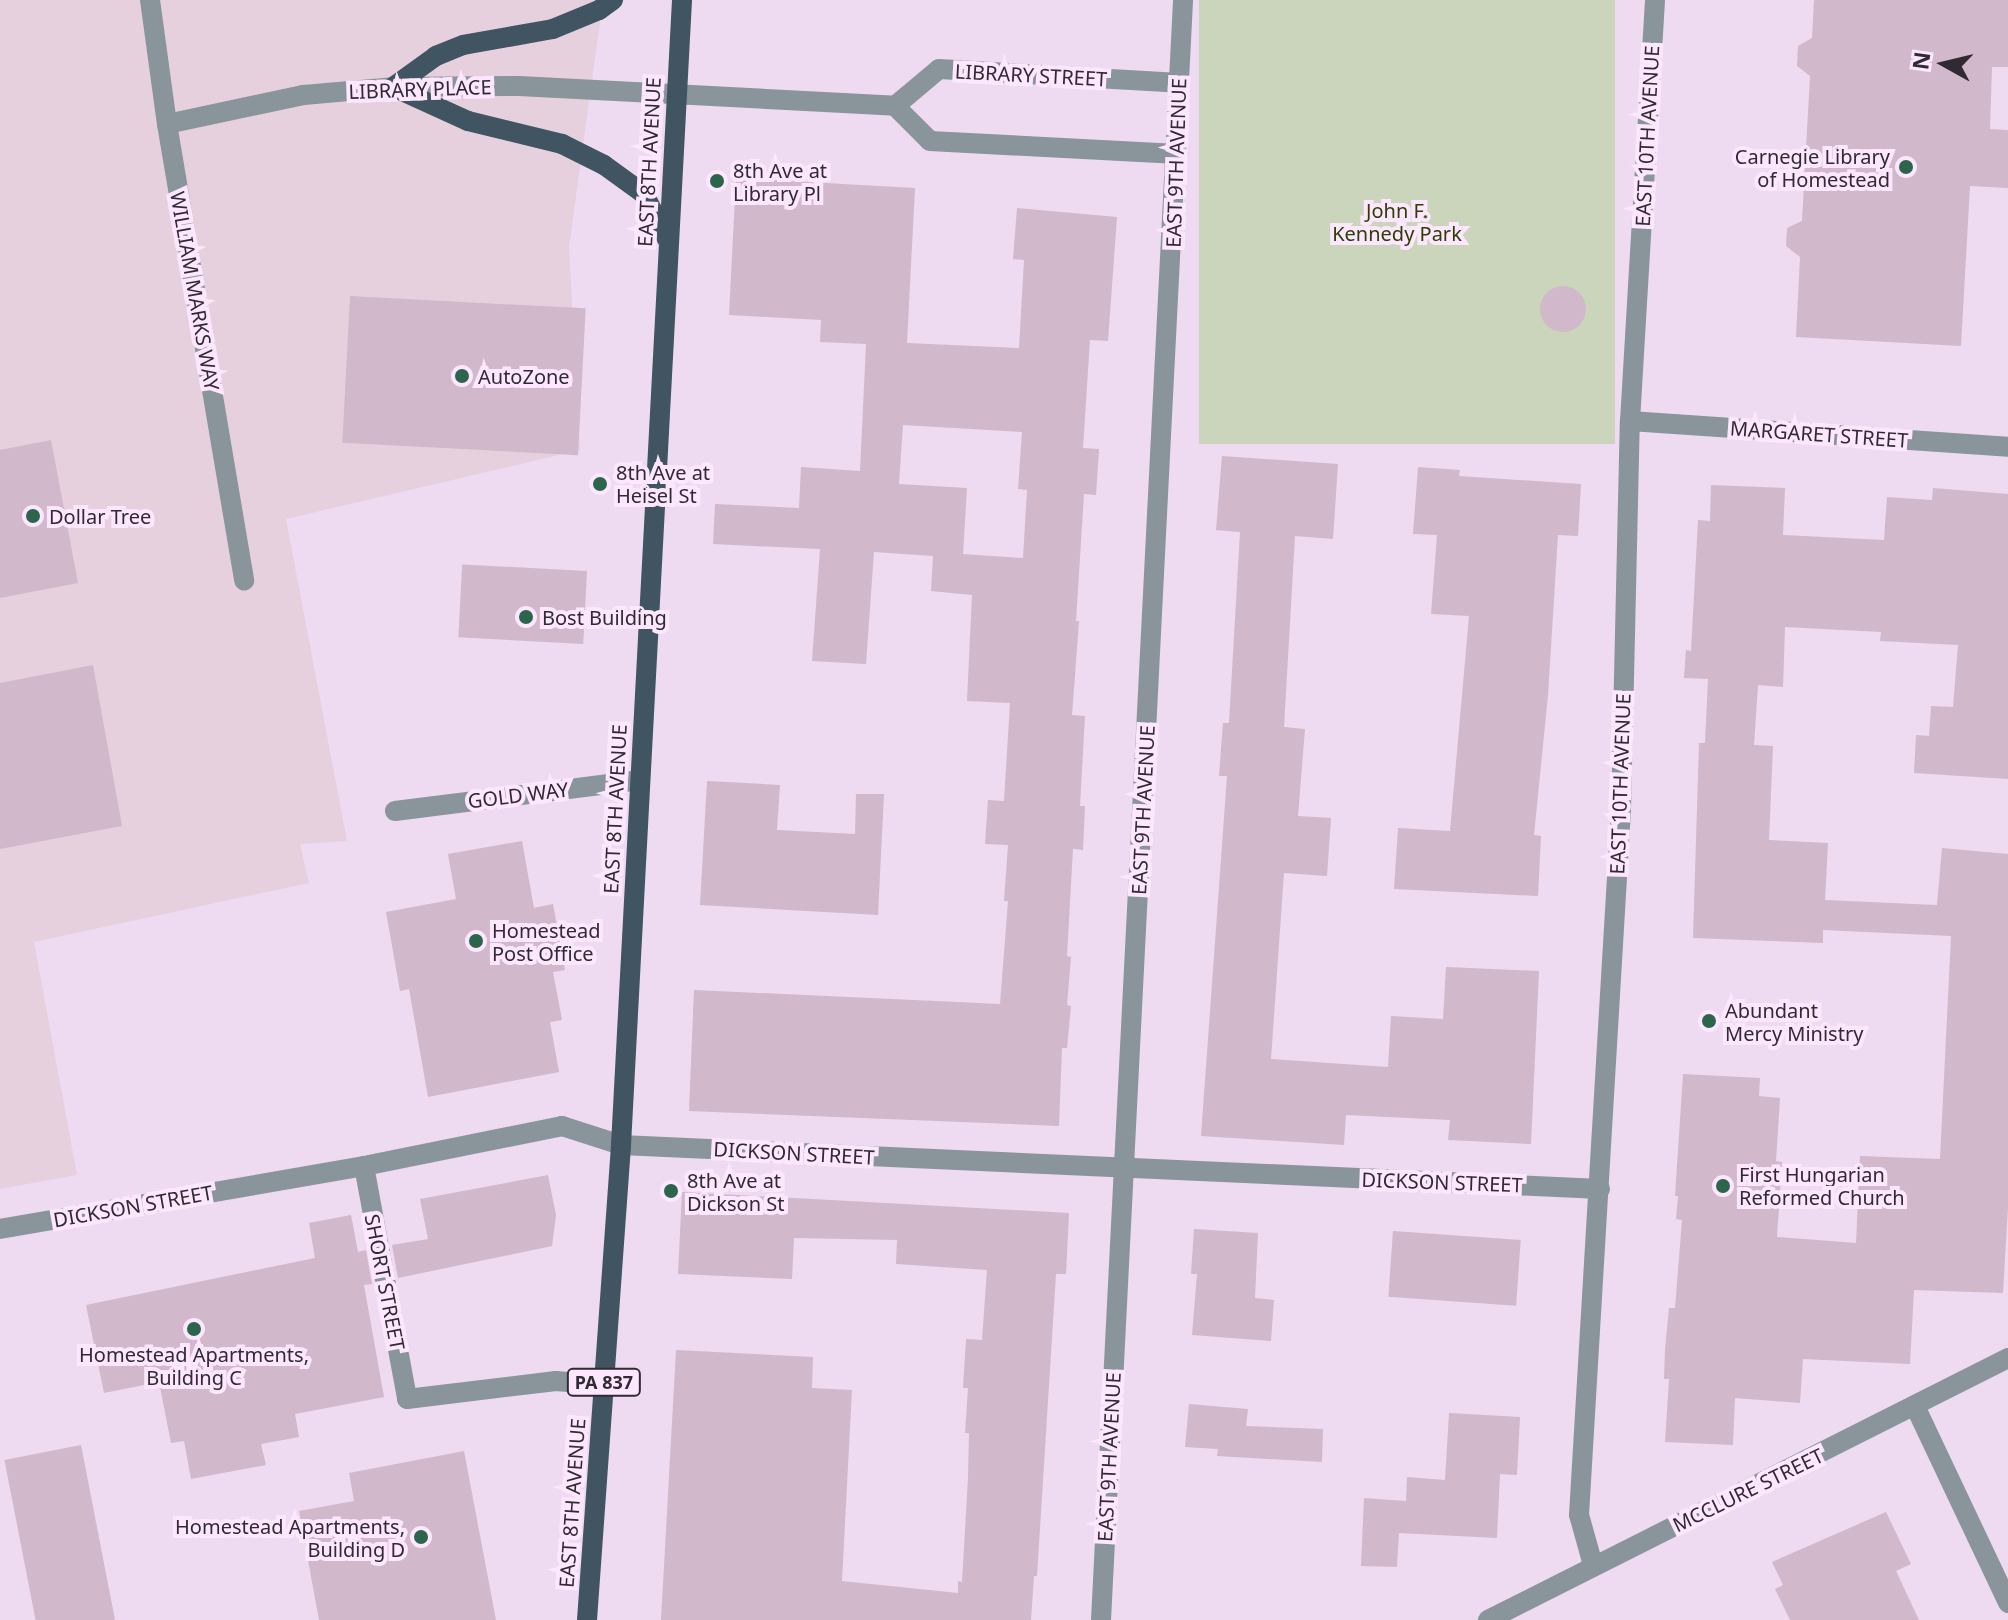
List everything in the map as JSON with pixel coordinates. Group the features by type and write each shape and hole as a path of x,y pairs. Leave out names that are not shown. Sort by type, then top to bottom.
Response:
{"main road":[{"path":"613,0 599,10 553,29 463,45 436,56 393,87 468,121 562,144 604,165 644,194 669,243"},
{"name":"EAST 8TH AVENUE","path":"587,1620 621,1145 682,0"}],"street":[{"name":"WILLIAM MARKS WAY","path":"150,0 167,124 244,581"},
{"name":"EAST 9TH AVENUE","path":"1101,1620 1178,154 1183,0"},
{"name":"EAST 10TH AVENUE","path":"1593,1565 1579,1515 1621,810 1630,421 1655,0"},
{"name":"LIBRARY STREET","path":"895,106 939,69 1180,83"},
{"name":"LIBRARY PLACE","path":"167,124 304,95 393,87 519,86 676,94"},
{"path":"676,94 895,106 930,141 1178,154"},
{"name":"MARGARET STREET","path":"1630,421 2008,447"},
{"name":"GOLD WAY","path":"395,811 640,780"},
{"name":"DICKSON STREET","path":"0,1229 364,1166 562,1126 621,1145 1600,1189"},
{"name":"SHORT STREET","path":"364,1166 407,1399 556,1381 604,1385"},
{"name":"MCCLURE STREET","path":"1488,1620 2008,1358"},
{"path":"1915,1406 2008,1603"}],"shaded area":[{"path":"0,0 603,0 569,247 580,450 286,519 347,841 300,844 309,883 34,942 77,1175 0,1189"}],"green space":[{"name":"John F. Kennedy Park","path":"1199,0 1615,0 1615,444 1199,444"}],"building":[{"name":"Carnegie Library of Homestead","path":"1814,0 2008,0 2008,67 1992,67 1990,129 2008,130 2008,188 1970,186 1961,346 1796,337 1800,257 1786,246 1787,228 1802,221 1810,76 1797,66 1798,46 1812,38"},
{"path":"736,178 915,188 907,343 1019,348 1024,260 1013,259 1017,208 1117,217 1108,341 1090,340 1083,448 1099,449 1096,495 1084,494 1076,621 1079,621 1072,715 1085,716 1080,806 1085,806 1083,850 1073,849 1067,956 1071,957 1067,1005 1071,1006 1067,1048 1062,1048 1059,1126 689,1111 694,990 1000,1004 1008,901 1004,901 1008,845 985,844 988,800 1004,801 1010,703 967,701 972,595 931,591 933,556 874,552 866,664 812,661 820,549 713,544 715,504 799,508 801,467 860,471 866,344 820,342 821,320 729,315","holes":["903,425 1022,432 1018,489 1027,490 1023,558 963,554 967,488 899,484"]},
{"path":"1563,286 1579,293 1586,309 1579,325 1563,332 1547,325 1540,309 1547,293"},
{"name":"AutoZone","path":"350,296 586,308 578,455 342,443"},
{"name":"Dollar Tree","path":"51,440 78,583 0,598 0,450"},
{"path":"1222,456 1338,464 1333,539 1295,536 1284,727 1305,729 1298,816 1331,818 1327,876 1284,873 1271,1059 1388,1067 1391,1016 1443,1019 1446,967 1539,971 1531,1144 1448,1140 1450,1120 1346,1115 1344,1145 1201,1136 1227,776 1219,776 1223,723 1229,723 1240,532 1216,530"},
{"path":"1418,467 1460,470 1459,476 1581,484 1578,536 1558,535 1548,695 1534,835 1541,836 1538,896 1394,889 1398,828 1450,831 1469,616 1431,614 1437,535 1413,534"},
{"path":"1711,485 1785,488 1783,535 1884,540 1887,497 1932,500 1933,488 2008,494 2008,779 1914,773 1916,735 1929,736 1931,706 1953,707 1958,645 1880,641 1881,632 1785,627 1783,687 1758,685 1754,745 1773,746 1769,840 1828,843 1825,900 1937,905 1942,848 2008,854 2008,1207 2003,1293 1914,1290 1910,1364 1803,1359 1800,1403 1735,1398 1733,1445 1665,1442 1669,1379 1664,1379 1665,1349 1669,1308 1675,1308 1682,1220 1676,1219 1678,1196 1675,1196 1683,1074 1760,1078 1759,1096 1780,1098 1776,1161 1782,1162 1777,1237 1856,1243 1860,1156 1940,1159 1951,936 1823,930 1823,943 1693,938 1699,743 1705,743 1708,679 1684,678 1686,650 1691,651 1698,520 1710,521"},
{"name":"Bost Building","path":"462,564 587,571 583,644 458,637"},
{"path":"93,665 122,826 0,849 0,683"},
{"path":"707,781 780,785 777,830 855,834 856,794 884,794 878,915 700,905"},
{"name":"Homestead Post Office","path":"522,841 534,908 553,904 565,970 553,972 562,1020 550,1022 559,1072 428,1097 409,989 400,991 386,912 456,899 448,854"},
{"path":"548,1175 556,1215 552,1246 398,1278 392,1245 428,1239 420,1199"},
{"path":"682,1192 1069,1213 1066,1274 1056,1274 1037,1576 1034,1576 1031,1620 661,1620 676,1350 813,1357 812,1388 852,1390 842,1581 958,1593 958,1581 962,1582 968,1478 969,1433 965,1433 968,1388 963,1388 966,1339 982,1340 987,1270 896,1264 897,1240 794,1238 792,1279 678,1274"},
{"path":"351,1215 358,1252 366,1250 372,1284 364,1285 384,1397 295,1414 299,1437 261,1444 266,1465 191,1479 184,1441 171,1443 159,1382 104,1393 86,1305 315,1258 309,1223"},
{"path":"1194,1229 1258,1233 1255,1298 1274,1300 1271,1341 1192,1335 1197,1274 1191,1274"},
{"path":"1393,1231 1521,1240 1516,1306 1388,1297"},
{"path":"1189,1404 1248,1409 1246,1426 1323,1429 1322,1462 1217,1456 1218,1449 1185,1447"},
{"path":"1449,1413 1520,1417 1517,1475 1500,1474 1497,1538 1399,1533 1397,1567 1361,1566 1364,1498 1406,1501 1407,1477 1445,1480"},
{"path":"81,1445 115,1620 36,1620 4,1460"},
{"path":"464,1451 496,1620 319,1620 299,1511 354,1501 349,1473"},
{"path":"1886,1512 1911,1564 1896,1571 1919,1620 1790,1620 1775,1589 1783,1585 1772,1562"}],"place":[{"name":"Carnegie Library of Homestead","path":"1906,167"},
{"name":"8th Ave at Library Pl","path":"717,181"},
{"name":"AutoZone","path":"462,376"},
{"name":"8th Ave at Heisel St","path":"600,484"},
{"name":"Dollar Tree","path":"33,516"},
{"name":"Bost Building","path":"526,617"},
{"name":"Homestead Post Office","path":"476,941"},
{"name":"Abundant Mercy Ministry","path":"1709,1021"},
{"name":"First Hungarian Reformed Church","path":"1723,1186"},
{"name":"8th Ave at Dickson St","path":"671,1191"},
{"name":"Homestead Apartments, Building C","path":"194,1329"},
{"name":"Homestead Apartments, Building D","path":"421,1537"}]}
